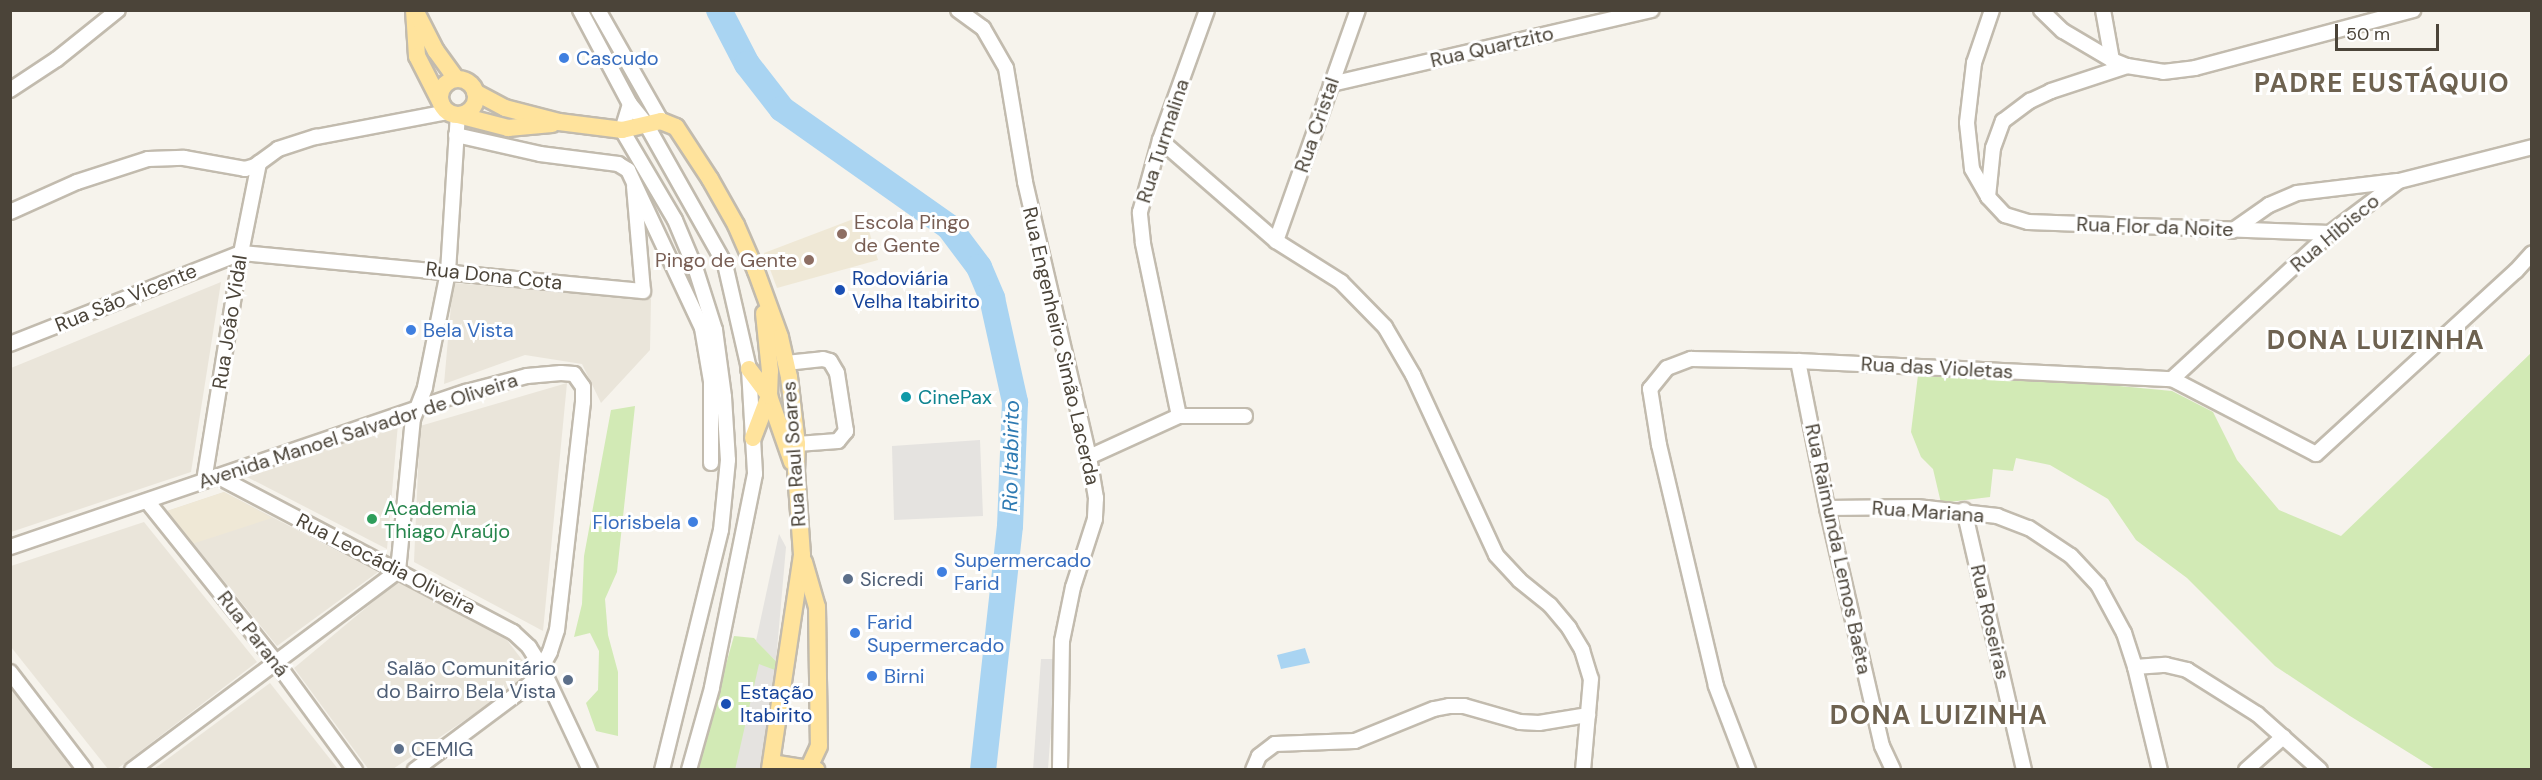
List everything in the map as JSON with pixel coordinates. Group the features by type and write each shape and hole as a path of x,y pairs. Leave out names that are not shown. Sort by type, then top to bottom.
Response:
{"main road":[{"path":"415,10 436,51 456,79 468,82 475,92 505,108 559,122 622,130 661,124"},
{"path":"415,10 417,56 449,111"},
{"path":"456,79 441,89 440,101 449,111 508,128 538,127 559,122"},
{"path":"449,111 472,108 475,92"},
{"name":"Rua Raul Soares","path":"661,124 693,151 736,225 762,288 786,363 797,444 796,471 802,555"},
{"path":"753,438 769,396 770,371 762,288"},
{"path":"749,369 769,396 796,471"},
{"path":"802,555 817,607 819,746 811,769 770,766 802,555"}],"street":[{"path":"10,90 57,59 118,10"},
{"path":"580,10 630,104 661,124"},
{"path":"598,10 661,124 725,264 749,369 755,474 737,574 712,688 689,770"},
{"name":"Rua Engenheiro Simão Lacerda","path":"958,10 983,28 1006,68 1024,182 1089,457 1096,509 1064,630 1060,770"},
{"name":"Rua Turmalina","path":"1179,416 1139,225 1144,194 1160,140 1207,10"},
{"name":"Rua Cristal","path":"1276,241 1358,10"},
{"name":"Rua Quartzito","path":"1331,84 1652,10"},
{"name":"Rua Flor da Noite","path":"1992,10 1974,63 1967,123 1972,169 1988,197 2005,215 2028,222 2330,233"},
{"path":"2041,10 2063,31 2112,60 2127,66 2163,72 2195,69 2413,10"},
{"path":"2103,10 2112,60"},
{"path":"1988,197 1992,148 2003,121 2030,101 2051,91 2127,66"},
{"path":"630,104 622,130 675,220 696,270 715,330 724,397 728,460 721,530 663,770"},
{"path":"10,212 77,182 148,159 184,158 240,169 250,168 278,149 316,137 449,111 456,135 448,272 425,387 413,419 398,571 132,770"},
{"path":"456,135 540,154 618,164 628,170 702,328 711,381 711,463"},
{"path":"1160,140 1276,241 1341,282 1385,327 1413,375 1496,555 1519,580 1550,605 1569,628 1581,650 1591,679 1583,770"},
{"name":"Rua Hibisco","path":"2172,379 2330,233 2399,181 2532,147"},
{"name":"Rua João Vidal","path":"211,479 241,253 259,163"},
{"path":"2232,231 2269,205 2297,194 2314,189 2399,181"},
{"name":"Rua Dona Cota","path":"241,253 643,291 634,186"},
{"name":"Rua São Vicente","path":"10,344 241,253"},
{"name":"Rua das Violetas","path":"1748,770 1716,686 1659,445 1650,389 1666,368 1691,359 1798,361 2172,379 2316,454 2516,271 2532,253"},
{"path":"786,363 823,359 830,361 837,374 846,431 838,441 797,444"},
{"name":"Rua Raimunda Lemos Baêta","path":"1798,361 1827,508 1882,746 1893,770"},
{"name":"Avenida Manoel Salvador de Oliveira","path":"10,547 417,408 527,376 570,373 580,381 583,402 557,630 535,680 415,770"},
{"path":"1089,457 1179,416 1245,416"},
{"name":"Rua Leocádia Oliveira","path":"211,479 398,571 513,632 529,647 542,668 590,770"},
{"name":"Rua Paraná","path":"147,501 276,662 355,770"},
{"name":"Rua Mariana","path":"1827,508 1917,507 1964,510 1997,516 2029,528 2071,556 2098,585 2124,633 2135,667 2160,770"},
{"name":"Rua Roseiras","path":"1964,510 2024,770"},
{"path":"2135,667 2166,665 2187,670 2257,714 2320,770"},
{"path":"10,672 85,770"},
{"path":"1253,770 1259,756 1275,744 1355,741 1434,709 1449,706 1464,706 1520,722 1556,723 1588,715"},
{"path":"2246,770 2283,737"}],"shaded area":[{"name":"Escola Pingo de Gente","path":"864,215 878,260 777,288 764,253"},
{"path":"221,282 191,472 11,532 11,368"},
{"path":"453,283 651,299 650,350 601,403 582,364 525,355 444,384"},
{"path":"567,383 543,631 414,562 420,426"},
{"path":"398,424 387,549 247,477"},
{"path":"980,440 983,516 894,520 892,446"},
{"path":"224,492 378,572 277,646 167,511"},
{"path":"224,492 272,518 192,544 167,511"},
{"path":"144,522 257,662 117,769 108,769 11,647 11,566"},
{"path":"779,534 786,547 776,661 756,641"},
{"path":"398,581 500,631 533,674 393,769 369,770 294,668"},
{"path":"1041,659 1056,659 1048,769 1033,770"},
{"path":"759,664 775,670 762,769 735,770"},
{"path":"270,683 338,769 154,769"},
{"path":"11,684 76,769 11,769"}],"green space":[{"path":"2531,353 2531,769 2435,769 2350,716 2275,666 2187,578 2136,540 2108,499 2050,465 2016,458 2013,471 1993,469 1990,497 1941,503 1933,469 1921,457 1911,432 1918,375 2035,378 2172,391 2213,412 2237,460 2279,510 2341,536"},
{"path":"635,406 617,572 605,599 608,635 618,672 618,736 596,731 586,703 598,690 599,651 590,633 574,637 582,604 584,556 611,410"},
{"path":"734,636 754,638 776,661 762,769 696,770"}],"water":[{"path":"1305,648 1310,663 1281,669 1277,655"}],"waterway":[{"name":"Rio Itabirito","path":"719,10 747,64 782,109 949,227 979,267 992,298 1015,402 1010,526 983,770"}],"place":[{"name":"Cascudo","path":"564,58"},
{"name":"Escola Pingo de Gente","path":"842,234"},
{"name":"Pingo de Gente","path":"809,260"},
{"name":"Rodoviária Velha Itabirito","path":"840,290"},
{"name":"Bela Vista","path":"411,330"},
{"name":"CinePax","path":"906,397"},
{"name":"Academia Thiago Araújo","path":"372,519"},
{"name":"Florisbela","path":"693,522"},
{"name":"Supermercado Farid","path":"942,572"},
{"name":"Sicredi","path":"848,579"},
{"name":"Farid Supermercado","path":"855,633"},
{"name":"Birni","path":"872,676"},
{"name":"Salão Comunitário do Bairro Bela Vista","path":"568,680"},
{"name":"Estação Itabirito","path":"726,704"},
{"name":"CEMIG","path":"399,749"}],"district":[{"name":"PADRE EUSTÁQUIO","path":"2382,84"},
{"name":"DONA LUIZINHA","path":"2376,341"},
{"name":"DONA LUIZINHA","path":"1939,716"}]}
